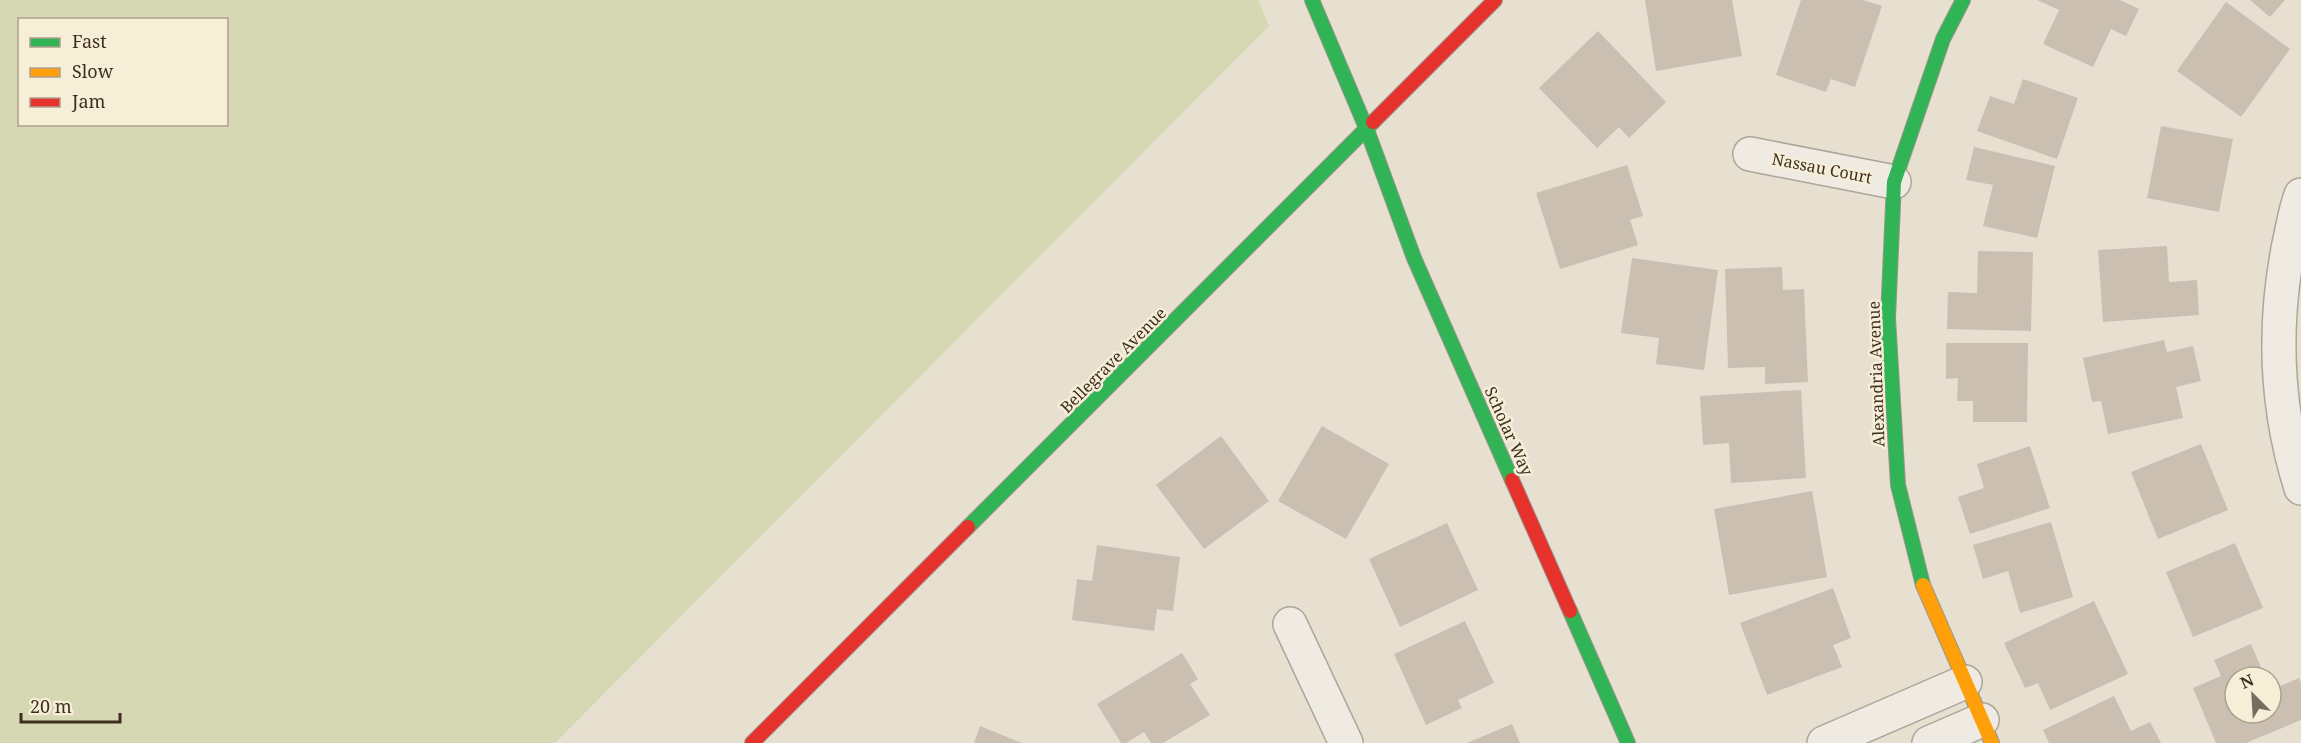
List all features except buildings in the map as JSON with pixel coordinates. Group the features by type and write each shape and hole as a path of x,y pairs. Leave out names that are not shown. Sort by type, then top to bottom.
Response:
{"street":[{"name":"Scholar Way","path":"1312,0 1367,130 1414,258 1628,743"},
{"name":"Bellegrave Avenue","path":"753,743 1495,0"},
{"name":"Alexandria Avenue","path":"1963,0 1943,39 1894,182 1888,318 1898,485 1924,589 1987,731"},
{"name":"Nassau Court","path":"1750,154 1894,182"},
{"path":"2301,195 2285,265 2279,327 2279,369 2283,410 2293,462 2301,488"},
{"path":"1290,624 1346,743"},
{"path":"1824,743 1965,682"},
{"path":"1929,743 1987,731"}],"green space":[{"path":"0,0 1258,0 1269,26 555,743 0,743"}],"traffic: fast":[{"path":"1312,0 1367,130 1414,258 1512,480"},
{"path":"1923,585 1898,485 1888,318 1894,182 1943,39 1963,0"},
{"path":"968,527 1373,122"},
{"path":"1570,611 1628,743"}],"traffic: slow":[{"path":"1923,585 1992,743"}],"traffic: jam":[{"path":"1373,122 1495,0"},
{"path":"1512,480 1570,611"},
{"path":"752,743 968,527"}]}
